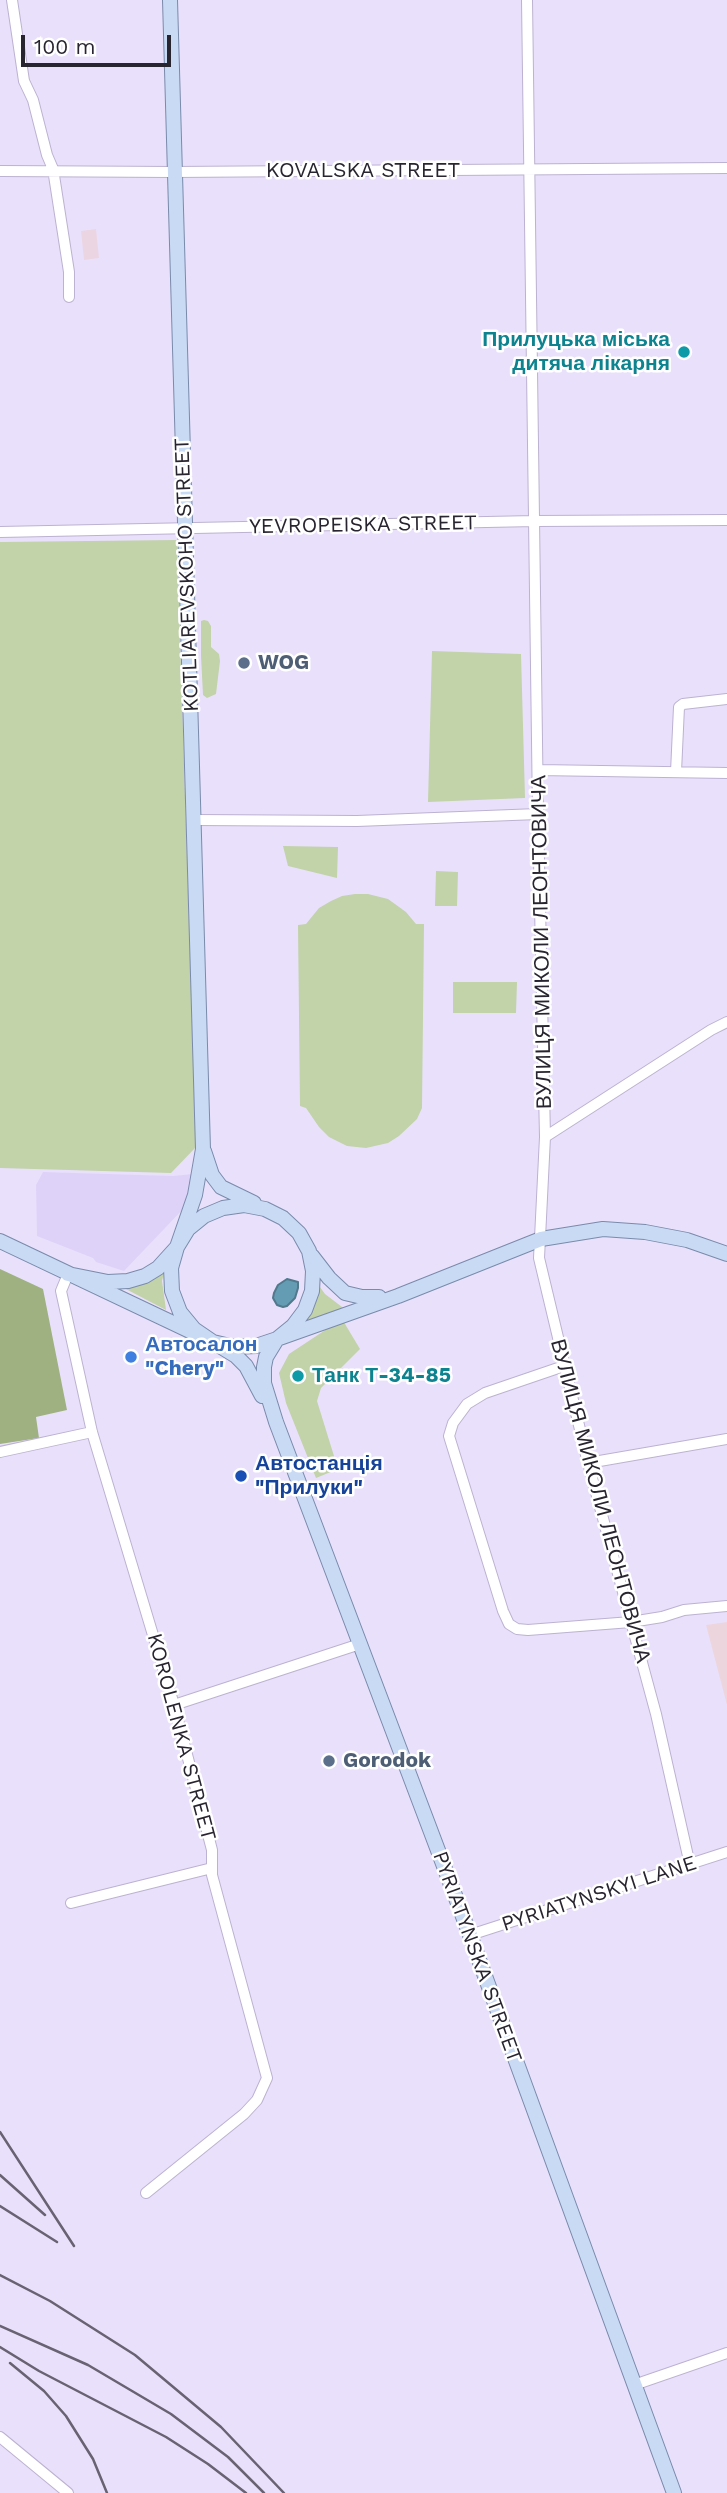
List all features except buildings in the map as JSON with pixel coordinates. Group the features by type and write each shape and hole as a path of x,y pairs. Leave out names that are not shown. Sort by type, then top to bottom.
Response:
{"main road":[{"name":"KOTLIAREVSKOHO STREET","path":"170,0 203,1149"},
{"path":"203,1149 212,1175 221,1187 283,1218 299,1233 329,1278 345,1293 362,1297 398,1296"},
{"path":"203,1149 195,1195 171,1268 172,1291 180,1312 194,1329 236,1356 246,1366 276,1422"},
{"path":"68,1274 108,1282 128,1281 158,1268 177,1247 188,1229 204,1216 223,1208 244,1205 265,1209"},
{"path":"0,1241 213,1342 234,1347 256,1346 276,1339 398,1296 541,1239 603,1229 645,1232 687,1240 727,1254"},
{"path":"276,1422 264,1383 264,1367 266,1357 276,1339 293,1326 305,1310 312,1291 313,1271 309,1251"},
{"name":"PYRIATYNSKA STREET","path":"276,1422 470,1936 674,2493"}],"street":[{"path":"12,0 24,81 33,100 53,169 69,272 69,297"},
{"name":"ВУЛИЦЯ МИКОЛИ ЛЕОНТОВИЧА","path":"527,0 545,1138 539,1258 588,1463 656,1714 690,1865"},
{"name":"KOVALSKA STREET","path":"0,170 173,172 727,168"},
{"name":"YEVROPEISKA STREET","path":"0,532 535,521 727,520"},
{"path":"676,772 679,707 683,704 727,699"},
{"path":"538,770 727,773"},
{"path":"194,820 357,821 538,814"},
{"path":"545,1138 727,1022"},
{"name":"KOROLENKA STREET","path":"68,1274 61,1291 92,1432 174,1704 212,1850 212,1875 267,2078 263,2090 244,2115 146,2193"},
{"path":"564,1366 485,1393 467,1404 453,1423 449,1436 509,1624 517,1629 528,1630 631,1622 684,1610 727,1606"},
{"path":"0,1452 92,1432"},
{"path":"588,1463 727,1439"},
{"path":"174,1704 360,1644"},
{"name":"PYRIATYNSKYI LANE","path":"470,1936 727,1852"},
{"path":"71,1903 212,1868"},
{"path":"634,2385 727,2353"},
{"path":"0,2437 68,2493"}],"shaded area":[{"path":"96,229 99,258 84,260 81,231"},
{"path":"43,1172 173,1176 193,1174 186,1206 124,1271 96,1262 93,1258 37,1236 36,1185"},
{"path":"727,1622 727,1705 706,1625"}],"green space":[{"path":"177,540 196,1147 171,1173 0,1168 0,542"},
{"path":"204,620 211,626 211,647 219,654 220,661 216,694 207,698 203,695 201,656 201,621"},
{"path":"432,651 521,654 525,798 428,802"},
{"path":"283,846 338,847 337,878 288,866"},
{"path":"436,871 458,872 457,906 435,906"},
{"path":"355,894 388,899 406,912 416,924 424,924 422,1108 417,1119 399,1136 388,1143 366,1148 347,1146 329,1137 306,1108 300,1106 298,925 306,924 319,908 331,901"},
{"path":"453,982 517,982 516,1013 453,1013"},
{"path":"165,1268 162,1281 166,1310 122,1287"},
{"path":"0,1269 43,1289 67,1410 36,1417 39,1438 0,1444"},
{"path":"317,1283 325,1294 346,1310 305,1325 311,1310"},
{"path":"342,1319 360,1349 321,1388 317,1401 338,1469 316,1478 286,1403 279,1373 289,1354"}],"water":[{"path":"287,1279 298,1282 298,1288 295,1298 283,1307 277,1305 273,1298 278,1285"}],"railway":[{"path":"0,2132 74,2246"},
{"path":"0,2175 45,2215"},
{"path":"0,2206 57,2242"},
{"path":"0,2275 50,2301 135,2355 221,2427 284,2493"},
{"path":"0,2326 88,2365 171,2414 228,2457 264,2493"},
{"path":"0,2347 39,2371 166,2437 246,2493"},
{"path":"10,2363 44,2391 66,2416 93,2459 107,2493"}],"place":[{"name":"Прилуцька міська дитяча лікарня","path":"684,352"},
{"name":"WOG","path":"244,663"},
{"name":"Автосалон \"Chery\"","path":"131,1357"},
{"name":"Танк Т-34-85","path":"298,1376"},
{"name":"Автостанція \"Прилуки\"","path":"241,1476"},
{"name":"Gorodok","path":"329,1761"}]}
